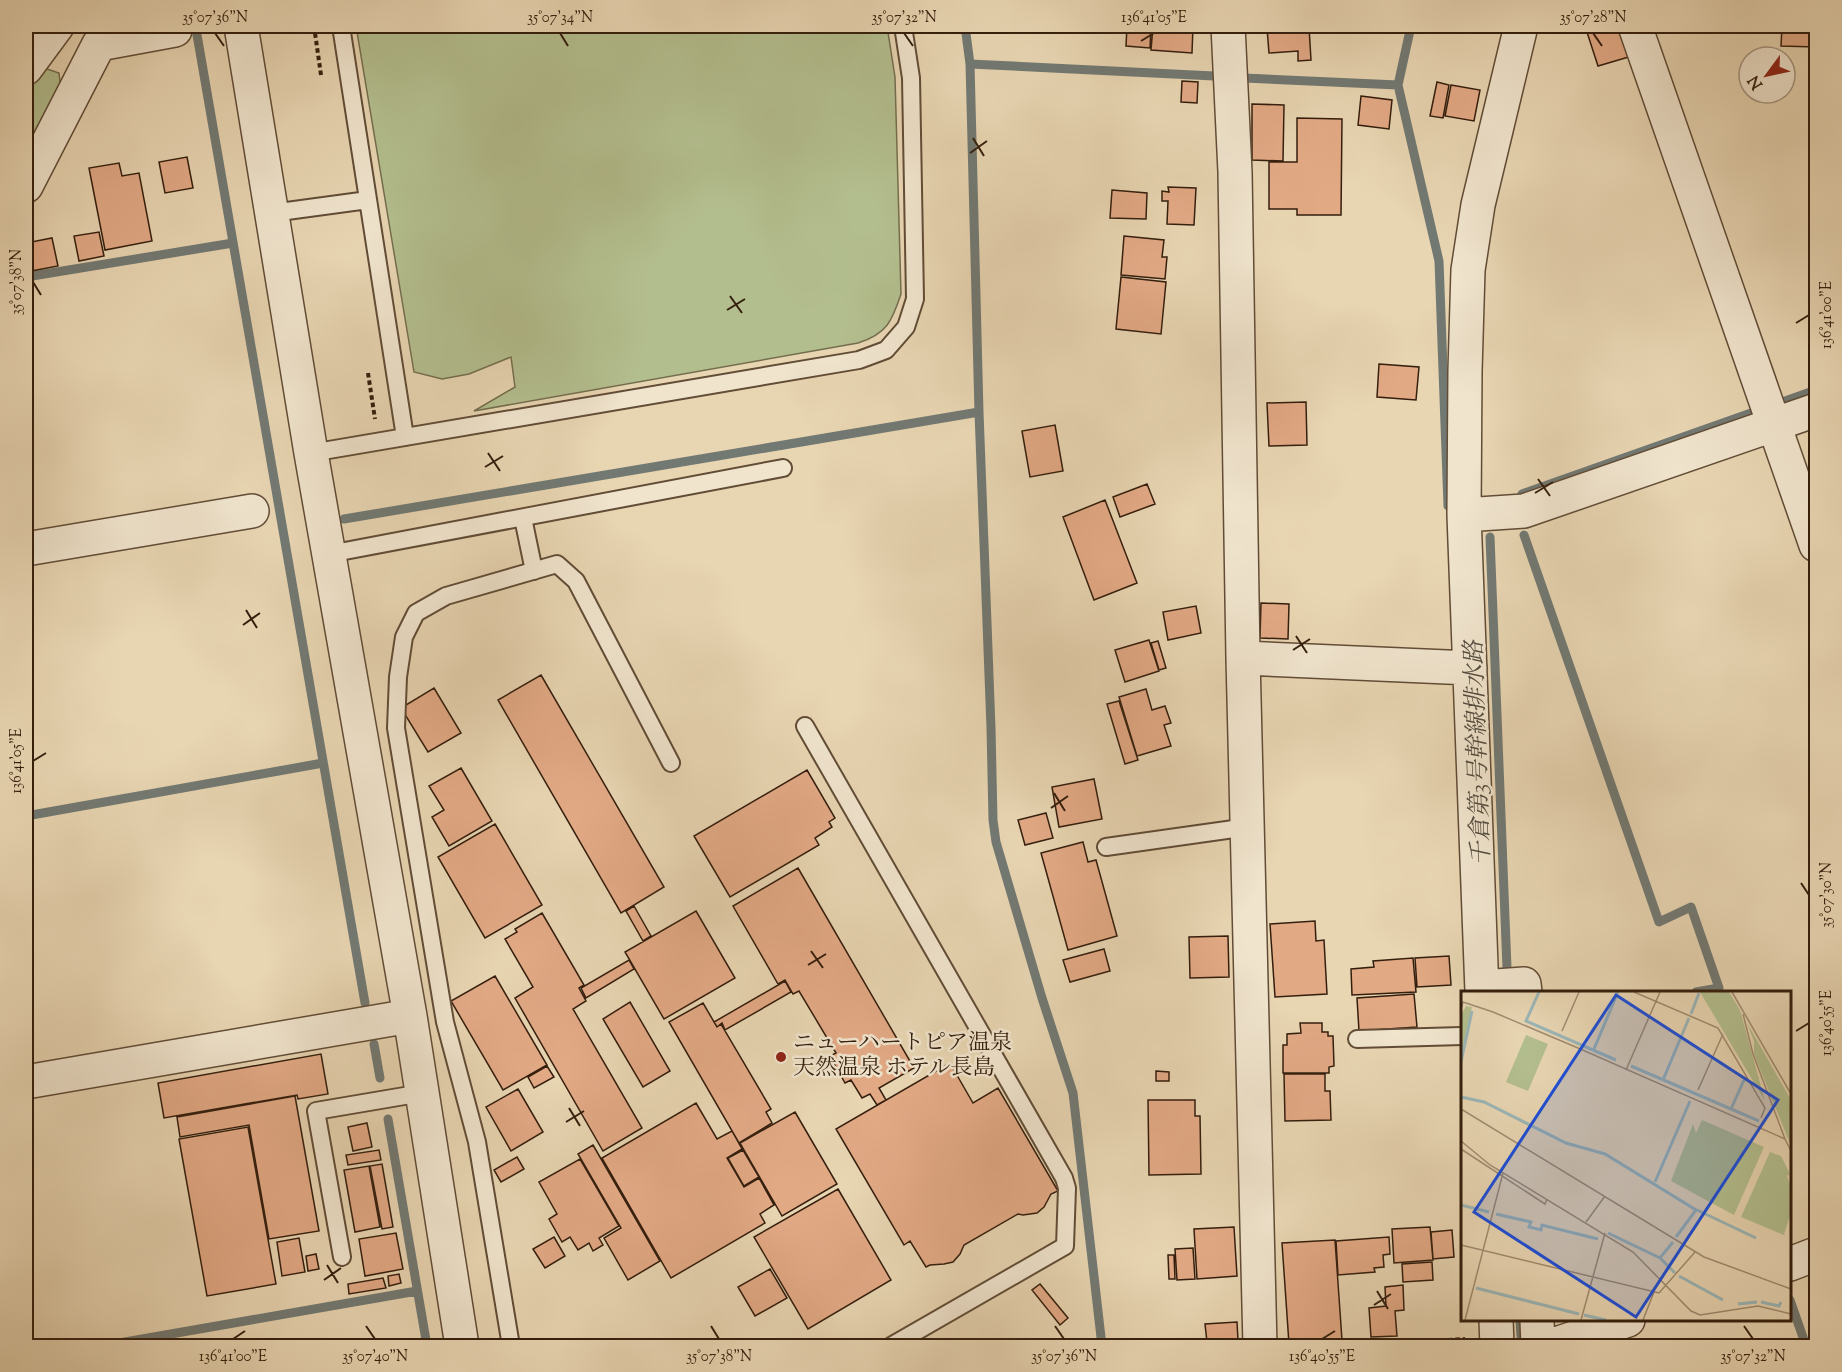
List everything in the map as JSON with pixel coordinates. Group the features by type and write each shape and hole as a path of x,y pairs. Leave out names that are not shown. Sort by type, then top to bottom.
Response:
{"street":[{"path":"242,26 311,453 410,1016 462,1347"},
{"path":"1228,26 1235,172 1243,658 1260,1347"},
{"path":"1521,26 1478,205 1468,270 1464,515 1482,990 1524,984 1525,991"},
{"path":"1635,26 1816,544"},
{"path":"26,186 99,44 174,30"},
{"path":"42,47 80,81"},
{"path":"1464,515 1524,511 1771,413 1816,411"},
{"path":"26,549 252,511"},
{"path":"1243,658 1470,668"},
{"path":"26,1082 410,1016"},
{"path":"1791,1264 1816,1254"},
{"path":"1537,1321 1538,1347"},
{"path":"1550,1347 1625,1321"}],"lane":[{"path":"341,26 405,437"},
{"path":"311,453 859,360 886,350 906,327 915,299 911,78 903,26"},
{"path":"272,213 368,200"},
{"path":"329,554 783,468"},
{"path":"523,518 534,571"},
{"path":"511,1347 477,1142 445,1022 396,728 398,677 404,637 416,613 446,596 557,564 576,581 672,763"},
{"path":"805,726 1064,1178 1066,1188 1065,1246 891,1347"},
{"path":"1106,847 1248,827"},
{"path":"1357,1039 1461,1036"},
{"path":"342,1257 316,1111 422,1093"}],"path":[{"path":"1343,1347 1496,1334"}],"green space":[{"path":"356,26 887,26 895,77 901,294 895,312 882,331 858,343 474,411 515,387 511,357 469,374 442,379 414,372"},
{"path":"41,67 59,73 61,90 26,161 26,84"}],"building":[{"path":"1127,26 1151,26 1150,48 1126,46"},
{"path":"1153,26 1193,26 1192,53 1151,50"},
{"path":"1262,26 1315,26 1309,27 1311,60 1298,61 1298,51 1269,53 1267,28 1262,28"},
{"path":"1585,26 1622,26 1632,56 1598,66"},
{"path":"1782,26 1816,26 1816,47 1781,45"},
{"path":"1182,81 1198,82 1197,103 1181,102"},
{"path":"1437,82 1449,85 1443,118 1430,116"},
{"path":"1451,85 1480,90 1474,121 1445,116"},
{"path":"1361,96 1392,100 1389,129 1358,125"},
{"path":"1252,104 1284,105 1283,161 1252,160"},
{"path":"1297,118 1342,119 1341,215 1297,215 1297,209 1269,209 1269,162 1297,162"},
{"path":"187,157 193,188 165,193 159,162"},
{"path":"119,163 122,176 139,173 152,241 105,250 89,168"},
{"path":"1168,187 1196,188 1194,225 1167,224 1168,201 1162,201 1162,191 1169,192"},
{"path":"1112,190 1147,193 1146,219 1110,218"},
{"path":"99,232 104,256 79,261 74,236"},
{"path":"1124,236 1164,240 1162,257 1167,257 1165,279 1121,275"},
{"path":"52,238 58,266 26,272 26,243"},
{"path":"1121,277 1166,282 1161,334 1116,329"},
{"path":"1379,364 1419,367 1416,400 1377,397"},
{"path":"1306,402 1307,445 1269,446 1267,403"},
{"path":"1055,425 1063,471 1030,477 1022,431"},
{"path":"1147,484 1155,504 1120,517 1113,497"},
{"path":"1105,500 1137,583 1094,600 1063,517"},
{"path":"1261,603 1289,604 1288,639 1260,638"},
{"path":"1196,606 1201,633 1168,640 1163,612"},
{"path":"1149,640 1159,671 1125,682 1115,650"},
{"path":"1158,641 1166,668 1159,670 1151,643"},
{"path":"541,675 664,887 621,913 498,700"},
{"path":"434,688 461,733 428,752 401,708"},
{"path":"1146,689 1152,710 1165,706 1171,723 1164,725 1171,746 1137,756 1119,697"},
{"path":"1119,701 1138,760 1125,764 1107,704"},
{"path":"461,768 492,821 449,846 432,817 444,810 429,786"},
{"path":"807,770 835,818 829,822 832,827 815,838 819,845 730,897 694,836"},
{"path":"1094,779 1102,819 1059,827 1052,787"},
{"path":"1046,813 1053,838 1025,845 1018,820"},
{"path":"495,824 542,905 485,938 438,857"},
{"path":"1083,842 1088,862 1096,860 1117,936 1068,950 1041,853"},
{"path":"798,868 914,1068 879,1088 886,1100 877,1105 870,1094 862,1098 851,1080 845,1083 830,1056 836,1053 799,991 793,994 785,980 778,984 733,906"},
{"path":"634,906 651,936 643,941 626,911"},
{"path":"696,911 735,978 664,1019 625,952"},
{"path":"542,913 584,985 579,988 586,1001 573,1009 642,1128 603,1151 515,998 533,987 505,939 517,932 515,929"},
{"path":"1315,921 1316,941 1324,940 1327,994 1275,997 1270,924"},
{"path":"1228,936 1229,977 1190,978 1189,937"},
{"path":"1104,949 1110,971 1070,982 1063,960"},
{"path":"1449,956 1451,985 1417,987 1415,958"},
{"path":"1413,958 1416,992 1352,995 1351,969 1374,967 1373,961"},
{"path":"629,960 634,969 586,998 581,988"},
{"path":"495,976 547,1065 503,1090 451,1001"},
{"path":"785,981 791,992 725,1030 722,1023 717,1027 714,1022"},
{"path":"1414,994 1417,1027 1359,1031 1357,998"},
{"path":"630,1002 670,1071 643,1087 603,1019"},
{"path":"703,1003 717,1027 721,1024 771,1109 766,1112 772,1123 739,1143 669,1022"},
{"path":"1300,1023 1322,1023 1322,1032 1328,1032 1328,1036 1333,1036 1334,1066 1329,1067 1329,1073 1283,1073 1283,1045 1287,1045 1287,1034 1301,1033"},
{"path":"321,1054 328,1094 298,1099 297,1095 164,1118 158,1083"},
{"path":"950,1063 973,1103 998,1088 1058,1191 1051,1194 1044,1207 1037,1213 1018,1214 964,1245 953,1262 926,1267 910,1241 904,1245 836,1129"},
{"path":"547,1066 554,1077 534,1088 528,1077"},
{"path":"1156,1071 1169,1072 1169,1081 1156,1081"},
{"path":"1284,1074 1325,1074 1325,1091 1330,1091 1331,1120 1285,1121"},
{"path":"518,1089 543,1132 511,1151 486,1107"},
{"path":"295,1096 319,1231 269,1239 249,1125 180,1137 177,1117"},
{"path":"1148,1100 1195,1100 1195,1116 1200,1116 1201,1174 1149,1175"},
{"path":"696,1103 717,1139 732,1131 742,1149 727,1158 744,1187 759,1178 774,1205 760,1214 765,1223 671,1278 602,1158"},
{"path":"795,1112 837,1184 782,1216 740,1143"},
{"path":"367,1123 372,1147 353,1151 348,1127"},
{"path":"248,1127 276,1284 207,1296 179,1139"},
{"path":"593,1145 660,1261 628,1280 604,1238 621,1228 578,1154"},
{"path":"379,1150 381,1160 348,1165 346,1155"},
{"path":"743,1150 759,1177 744,1186 728,1158"},
{"path":"517,1157 524,1169 501,1182 494,1170"},
{"path":"580,1159 619,1226 599,1238 603,1245 593,1251 589,1243 578,1250 570,1237 562,1242 549,1219 557,1214 539,1182"},
{"path":"382,1164 393,1227 382,1229 370,1166"},
{"path":"369,1166 380,1227 355,1232 344,1170"},
{"path":"838,1189 891,1280 808,1329 754,1237"},
{"path":"1234,1227 1237,1276 1197,1279 1194,1229"},
{"path":"1430,1227 1433,1260 1394,1263 1392,1229"},
{"path":"1452,1230 1454,1257 1433,1259 1431,1232"},
{"path":"396,1233 403,1269 365,1276 359,1239"},
{"path":"554,1237 565,1256 545,1268 533,1249"},
{"path":"1389,1237 1390,1254 1383,1255 1384,1267 1374,1268 1375,1272 1338,1275 1336,1241"},
{"path":"299,1238 305,1272 282,1276 277,1242"},
{"path":"1335,1240 1342,1340 1289,1344 1282,1243"},
{"path":"1193,1248 1195,1279 1177,1280 1175,1249"},
{"path":"316,1254 319,1269 308,1271 306,1256"},
{"path":"1168,1255 1174,1255 1175,1279 1169,1279"},
{"path":"1432,1262 1433,1280 1403,1282 1402,1264"},
{"path":"770,1269 787,1298 755,1316 738,1287"},
{"path":"399,1274 401,1283 389,1286 388,1276"},
{"path":"383,1278 386,1288 349,1294 348,1284"},
{"path":"1040,1284 1068,1318 1060,1325 1032,1290"},
{"path":"1403,1285 1404,1310 1395,1311 1397,1336 1371,1337 1369,1308 1386,1306 1385,1287"},
{"path":"1237,1322 1238,1340 1207,1342 1205,1324"},
{"path":"1237,1342 1237,1346 1218,1346 1218,1343"},
{"path":"1445,1344 1446,1346 1406,1346"}],"waterway":[{"path":"965,26 970,64"},
{"path":"1398,85 1411,26"},
{"path":"196,29 365,1003"},
{"path":"1102,1346 1073,1093 996,842 993,820 970,64 1214,76"},
{"path":"1244,78 1398,85 1439,261 1448,506"},
{"path":"26,277 233,243"},
{"name":"千倉第3号幹線排水路","path":"1522,494 1816,390"},
{"path":"344,519 979,412"},
{"path":"1524,535 1659,922 1691,907 1719,988 1702,991"},
{"name":"千倉第3号幹線排水路","path":"1490,537 1507,968"},
{"path":"26,816 323,763"},
{"path":"374,1044 380,1078"},
{"path":"388,1119 427,1346"},
{"path":"102,1346 417,1291"},
{"path":"1791,1303 1806,1346"},
{"name":"千倉第3号幹線排水路","path":"1520,1321 1521,1336"}],"place":[{"name":"ニューハートピア温泉 天然温泉 ホテル長島","path":"781,1057"}]}
